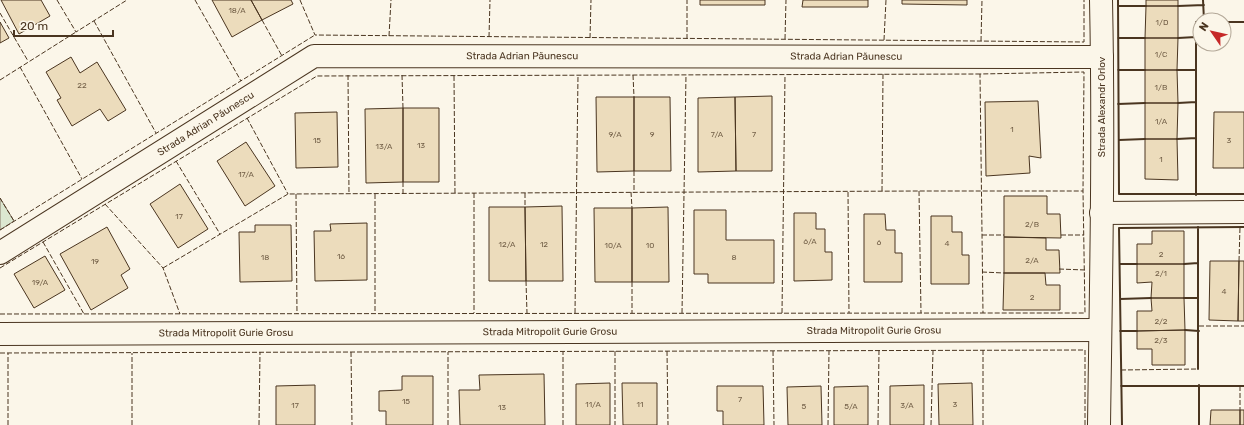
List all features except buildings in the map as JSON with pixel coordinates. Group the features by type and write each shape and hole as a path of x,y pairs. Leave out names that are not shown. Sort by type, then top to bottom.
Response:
{"street":[{"name":"Strada Alexandr Orlov","path":"1099,425 1102,57 1101,0"},
{"name":"Strada Adrian Păunescu","path":"0,253 314,56 1102,57"},
{"path":"1101,213 1244,212"},
{"name":"Strada Mitropolit Gurie Grosu","path":"0,334 1100,330"}],"green space":[{"path":"0,198 14,221 0,230"}],"fence":[{"path":"57,0 76,32 127,0"},
{"path":"195,0 241,81"},
{"path":"300,0 315,35 1084,42 1084,0"},
{"path":"389,36 391,0"},
{"path":"489,37 490,0"},
{"path":"590,38 591,0"},
{"path":"687,0 687,39"},
{"path":"785,39 786,0"},
{"path":"884,40 886,0"},
{"path":"981,41 982,0"},
{"path":"0,13 28,61"},
{"path":"262,20 282,56"},
{"path":"94,21 156,133"},
{"path":"0,80 76,32"},
{"path":"0,230 315,35"},
{"path":"20,67 82,179"},
{"path":"163,268 288,194 919,191 1083,191 1084,72 980,74 983,313 1085,313 1083,191"},
{"path":"882,191 883,74"},
{"path":"0,268 317,76 980,74"},
{"path":"348,75 349,194"},
{"path":"402,75 403,108"},
{"path":"575,313 578,75"},
{"path":"633,75 634,97"},
{"path":"682,313 686,75"},
{"path":"782,313 785,75"},
{"path":"454,76 455,194"},
{"path":"247,118 288,194"},
{"path":"176,161 220,234"},
{"path":"634,171 634,193"},
{"path":"403,182 403,194"},
{"path":"919,191 921,313"},
{"path":"631,192 632,208"},
{"path":"848,192 849,313"},
{"path":"474,193 474,313"},
{"path":"525,193 525,207"},
{"path":"296,194 297,314"},
{"path":"375,194 375,313"},
{"path":"0,198 14,221"},
{"path":"105,204 163,268 180,314"},
{"path":"1239,261 1240,227"},
{"path":"982,235 1004,235"},
{"path":"1061,235 1084,235"},
{"path":"43,242 84,314"},
{"path":"1059,269 1085,270"},
{"path":"982,272 1004,273"},
{"path":"526,281 527,313"},
{"path":"632,282 632,313"},
{"path":"0,314 983,313"},
{"path":"1199,326 1244,326"},
{"path":"878,425 879,350"},
{"path":"983,350 983,425"},
{"path":"0,353 1085,350 1085,425"},
{"path":"615,351 615,425"},
{"path":"667,351 668,425"},
{"path":"773,351 774,425"},
{"path":"828,425 829,351"},
{"path":"931,425 933,351"},
{"path":"259,425 260,352"},
{"path":"351,352 352,425"},
{"path":"448,352 448,425"},
{"path":"563,352 563,425"},
{"path":"8,353 8,425"},
{"path":"132,353 132,425"},
{"path":"1121,370 1198,369"},
{"path":"1240,386 1240,410"}],"wall":[{"path":"1118,0 1119,194 1244,194"},
{"path":"1203,0 1204,12"},
{"path":"1178,6 1204,5"},
{"path":"1118,6 1146,6"},
{"path":"1232,22 1244,22"},
{"path":"1178,38 1192,37"},
{"path":"1118,38 1145,38"},
{"path":"1196,52 1196,195"},
{"path":"1118,70 1145,70"},
{"path":"1177,70 1196,70"},
{"path":"1178,103 1196,102"},
{"path":"1118,104 1145,103"},
{"path":"1177,139 1196,138"},
{"path":"1119,140 1145,139"},
{"path":"1198,227 1198,369"},
{"path":"1122,425 1119,228 1244,227"},
{"path":"1184,264 1198,263"},
{"path":"1120,264 1137,264"},
{"path":"1120,299 1151,298"},
{"path":"1184,298 1198,298"},
{"path":"1185,330 1199,331"},
{"path":"1120,331 1137,331"},
{"path":"1199,385 1199,425"},
{"path":"1121,386 1244,386"}]}
